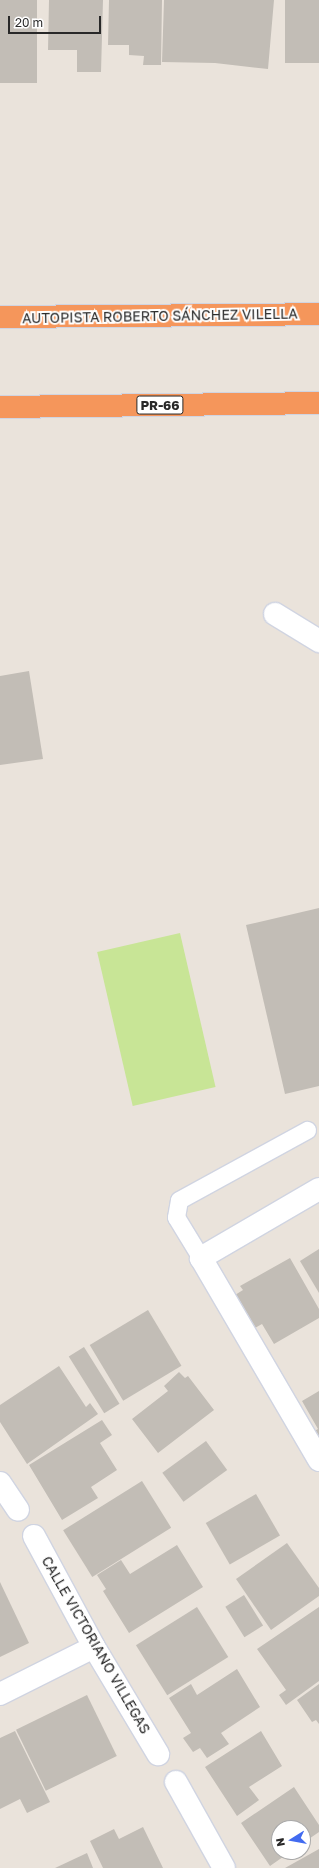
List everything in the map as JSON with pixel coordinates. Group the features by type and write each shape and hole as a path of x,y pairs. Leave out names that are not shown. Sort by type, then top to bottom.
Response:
{"highway":[{"name":"AUTOPISTA ROBERTO SÁNCHEZ VILELLA","path":"0,317 319,314"},
{"name":"PR-66","path":"0,407 319,404"}],"street":[{"path":"275,614 319,641"},
{"path":"319,1189 201,1258 319,1460"},
{"path":"0,1483 18,1510"},
{"name":"CALLE VICTORIANO VILLEGAS","path":"34,1536 94,1648 158,1754"},
{"path":"0,1694 94,1648"},
{"path":"176,1782 224,1868"}],"lane":[{"path":"201,1258 176,1217 179,1200 307,1130"}],"green space":[{"path":"180,933 216,1087 133,1106 97,952"}],"building":[{"path":"0,0 37,0 37,83 0,83"},
{"path":"49,0 103,0 101,72 77,72 77,50 48,50"},
{"path":"109,0 162,0 161,65 143,65 144,56 129,55 129,45 108,45"},
{"path":"164,0 274,0 268,69 215,63 162,62"},
{"path":"285,0 319,0 319,63 285,63"},
{"path":"29,671 43,759 0,765 0,676"},
{"path":"319,908 319,1086 285,1094 246,925"},
{"path":"319,1249 319,1293 300,1261"},
{"path":"290,1258 319,1309 319,1318 274,1344 262,1324 253,1329 235,1295 243,1290 240,1286"},
{"path":"148,1310 181,1366 123,1401 90,1345"},
{"path":"84,1347 120,1404 104,1413 69,1357"},
{"path":"59,1366 86,1407 90,1403 98,1414 27,1464 0,1422 0,1405"},
{"path":"179,1372 185,1378 188,1376 214,1410 158,1453 132,1419 168,1391 164,1386"},
{"path":"319,1391 319,1459 307,1435 318,1429 302,1401"},
{"path":"102,1420 112,1435 100,1443 117,1470 91,1487 98,1498 62,1520 29,1465"},
{"path":"206,1441 227,1470 183,1502 162,1473"},
{"path":"142,1481 171,1528 92,1577 63,1530"},
{"path":"256,1494 280,1536 230,1565 206,1523"},
{"path":"287,1543 319,1588 319,1596 271,1630 236,1579"},
{"path":"177,1545 203,1587 129,1633 103,1591 106,1589 97,1575 121,1560 130,1574"},
{"path":"0,1582 29,1643 0,1657"},
{"path":"244,1595 263,1626 244,1637 225,1607"},
{"path":"197,1607 228,1657 167,1695 136,1645"},
{"path":"319,1607 319,1681 286,1705 279,1695 286,1690 257,1649"},
{"path":"237,1669 260,1707 221,1733 229,1744 207,1758 200,1748 193,1752 183,1738 191,1733 169,1698 191,1684 197,1695"},
{"path":"319,1684 319,1724 316,1720 312,1722 297,1700"},
{"path":"87,1695 117,1756 46,1791 16,1730"},
{"path":"15,1731 50,1802 27,1813 20,1799 0,1809 0,1738"},
{"path":"261,1731 282,1766 249,1787 259,1800 237,1816 205,1767"},
{"path":"294,1787 319,1825 319,1832 311,1838 311,1820 271,1820 271,1860 279,1860 270,1866 241,1823"},
{"path":"143,1827 163,1868 103,1868 90,1841 114,1829 119,1839"},
{"path":"319,1849 319,1868 285,1868 299,1860 311,1860 311,1853"},
{"path":"87,1853 93,1868 55,1868"}]}
